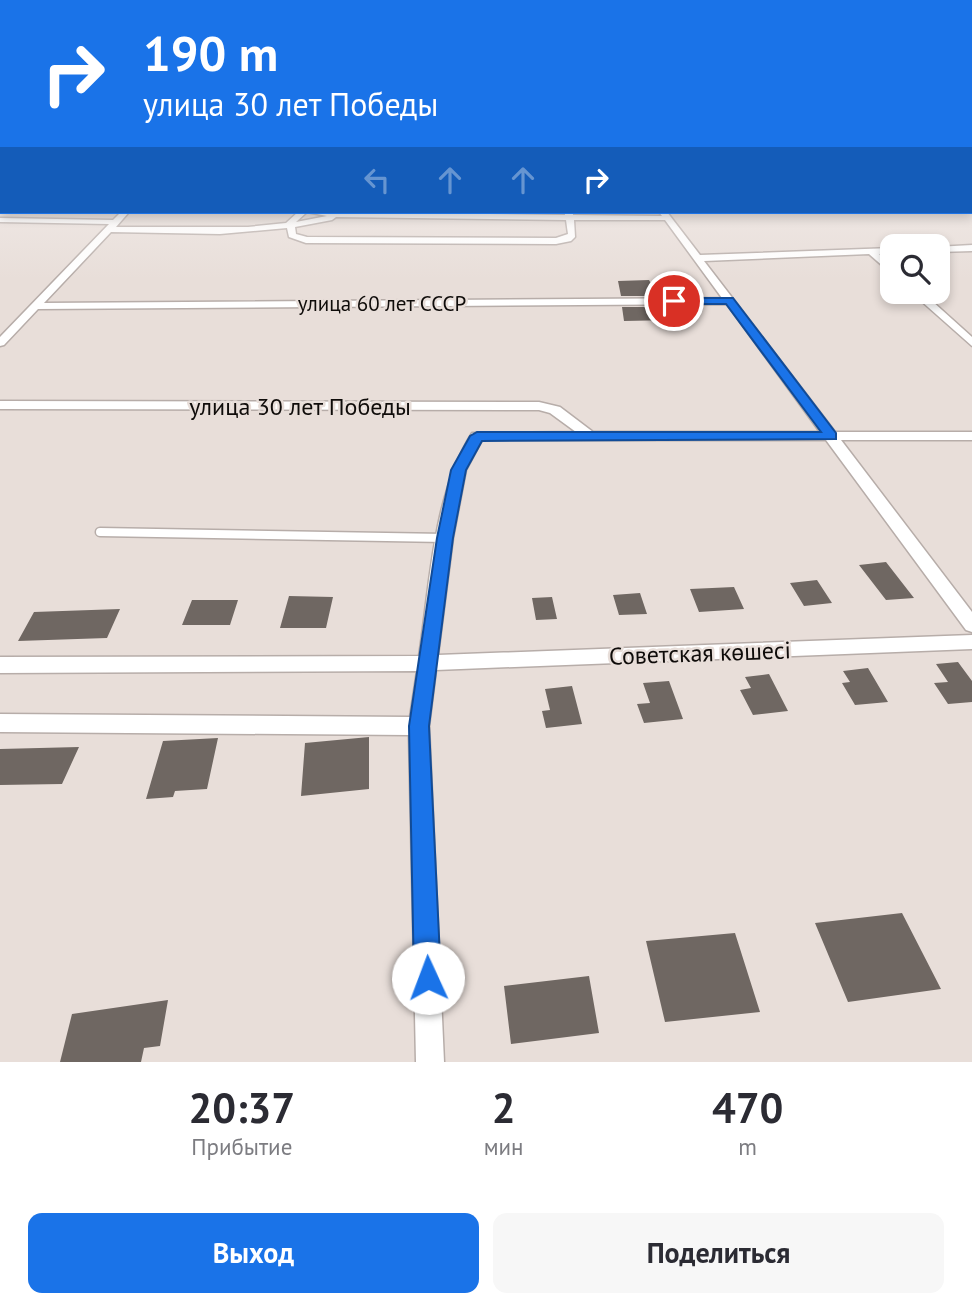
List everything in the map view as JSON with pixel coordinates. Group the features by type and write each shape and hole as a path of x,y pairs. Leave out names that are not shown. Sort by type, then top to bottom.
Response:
{"street":[{"path":"0,343 123,214"},
{"path":"301,214 290,223 290,228 292,235 306,240 556,241 568,239 572,235 570,215"},
{"path":"327,214 665,215 972,625"},
{"path":"0,220 242,232 290,228 343,216"},
{"path":"950,249 972,248"},
{"path":"872,252 880,260"},
{"path":"698,258 880,252"},
{"name":"улица 60 лет СССР","path":"35,306 729,300"},
{"path":"929,304 972,343"},
{"name":"улица 30 лет Победы","path":"0,405 538,406 555,410 590,436"},
{"path":"430,1062 419,726 445,538 459,470 477,436 972,436"},
{"name":"Советская көшесі","path":"0,666 428,663 972,642"},
{"path":"0,723 419,726"}],"lane":[{"path":"100,531 445,538"}],"building":[{"path":"649,280 658,296 621,296 618,281"},
{"path":"622,307 665,307 673,320 624,321"},
{"path":"886,562 914,598 886,600 859,565"},
{"path":"817,580 832,603 804,606 790,583"},
{"path":"734,587 744,609 699,612 690,589"},
{"path":"640,593 647,614 619,615 613,595"},
{"path":"289,596 333,597 326,628 280,628"},
{"path":"552,597 557,619 536,620 532,598"},
{"path":"192,600 238,600 230,625 182,625"},
{"path":"120,609 107,638 18,641 34,612"},
{"path":"958,662 972,681 972,702 948,704 934,683 948,682 936,664"},
{"path":"868,668 888,702 855,705 842,683 850,682 843,671"},
{"path":"769,674 788,711 753,715 740,690 751,688 745,677"},
{"path":"669,681 683,719 644,723 637,704 650,703 643,683"},
{"path":"572,686 582,724 546,728 542,711 550,710 545,689"},
{"path":"369,737 369,789 301,796 305,743"},
{"path":"218,738 207,789 175,791 173,797 146,799 163,741"},
{"path":"79,747 62,784 0,785 0,749"},
{"path":"902,913 941,989 848,1002 815,923"},
{"path":"735,933 760,1012 665,1022 646,941"},
{"path":"589,976 599,1033 511,1044 504,986"},
{"path":"168,1000 160,1046 144,1048 141,1062 60,1062 72,1014"}],"route":[{"path":"428,978 419,726 445,538 459,470 477,436 831,436 729,300 674,301"}]}
